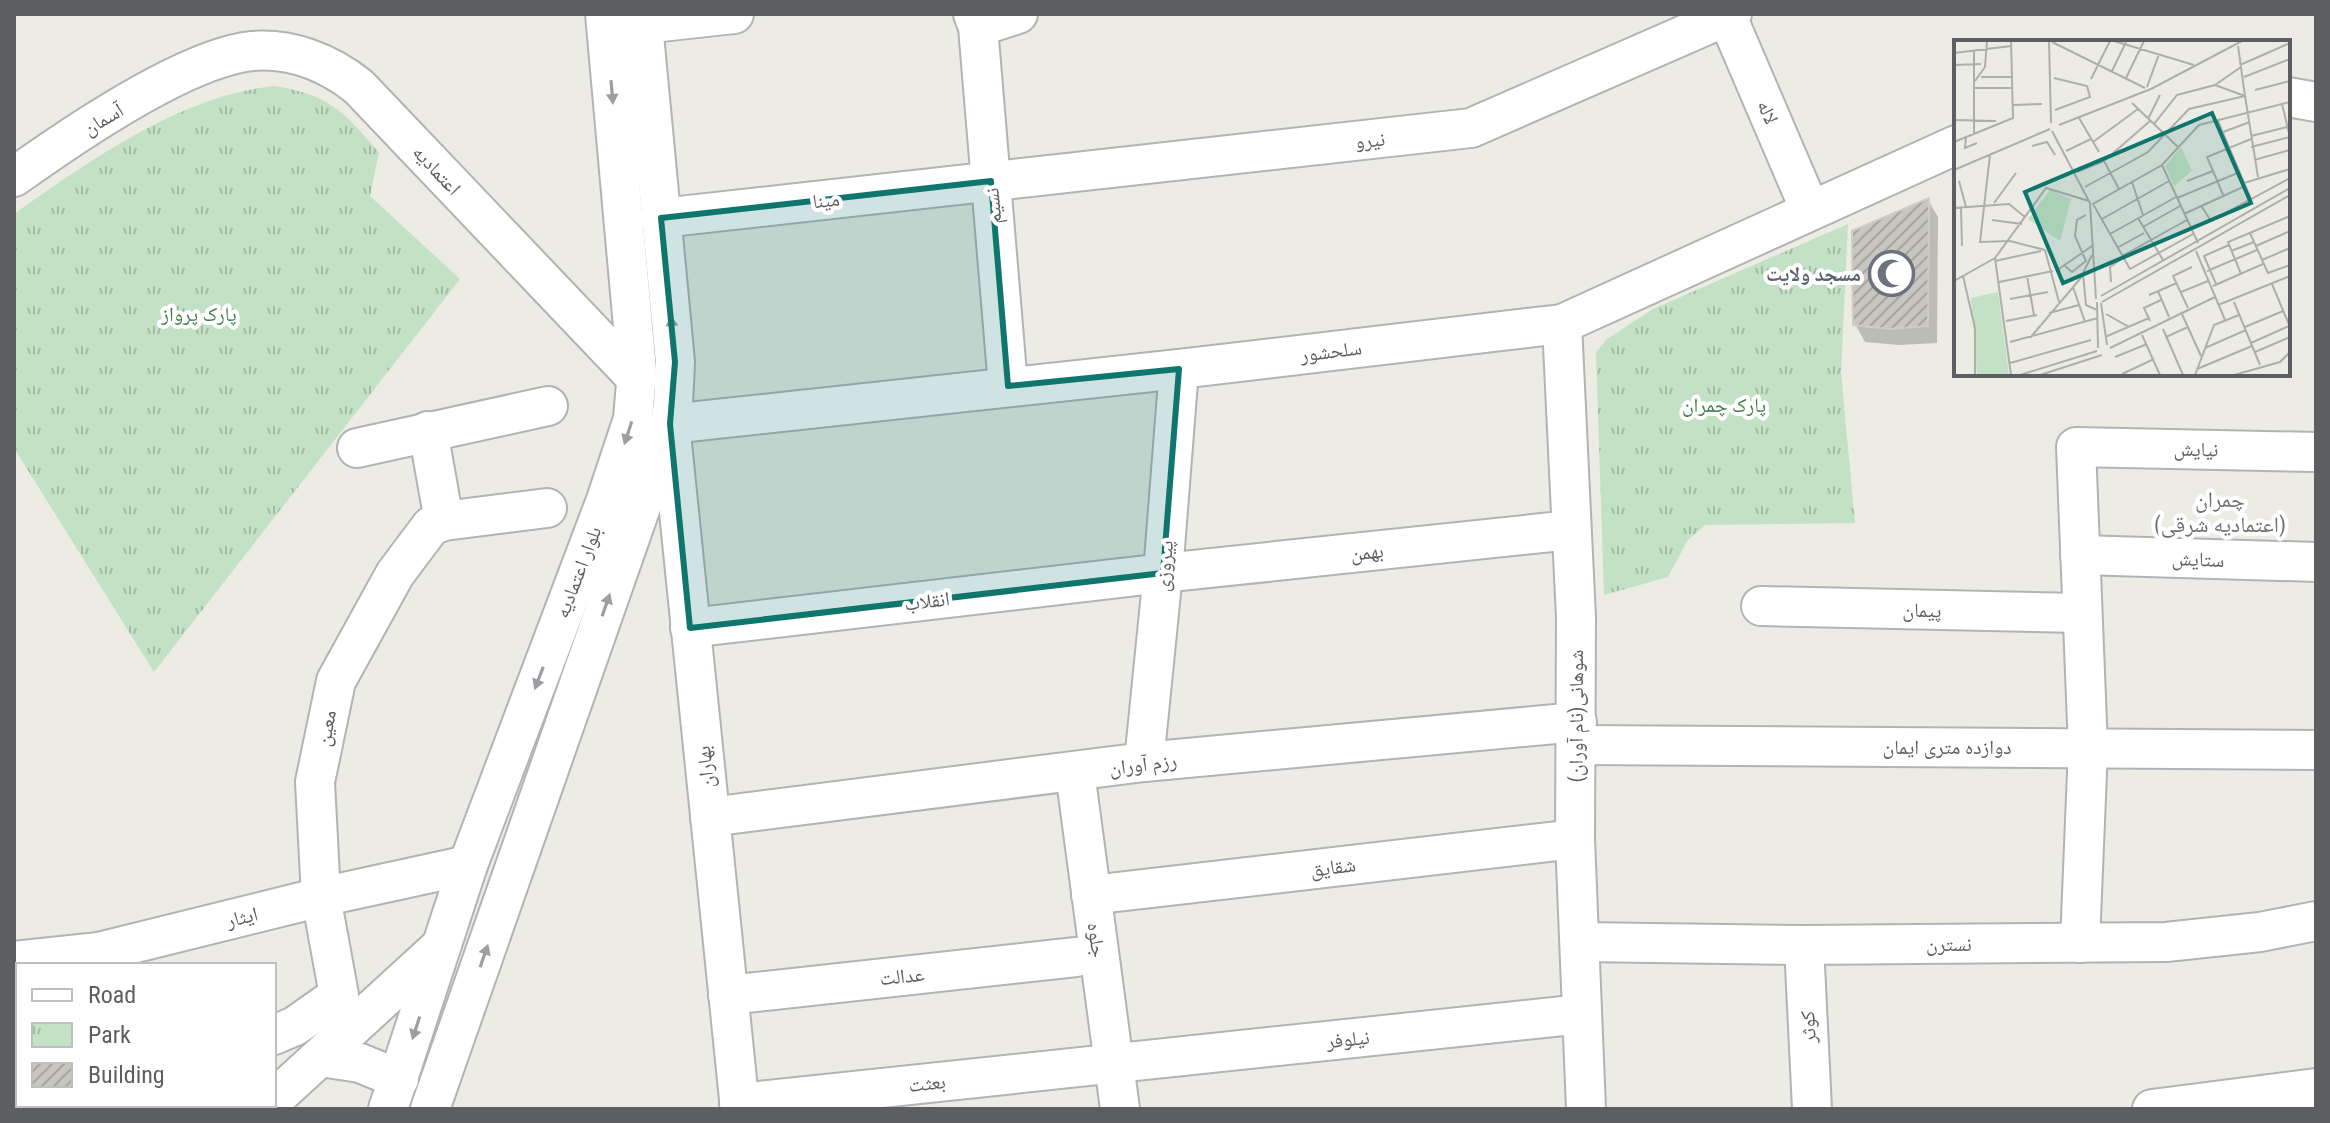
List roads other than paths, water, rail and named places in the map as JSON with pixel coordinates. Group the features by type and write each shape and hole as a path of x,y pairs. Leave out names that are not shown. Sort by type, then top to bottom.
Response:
{"street":[{"name":"بلوار اعتمادیه","path":"394,1094 468,865 606,500 633,419 637,379 605,14"},
{"path":"642,19 734,14"},
{"path":"976,20 1018,14"},
{"name":"نیرو","path":"991,181 1471,128 1729,15"},
{"name":"لاله","path":"1729,15 1810,210"},
{"name":"بلوار اعتمادیه","path":"430,1109 670,424 675,362 642,19"},
{"name":"نسیم","path":"976,20 1008,386"},
{"name":"اعتمادیه","path":"195,68 235,54 277,52 315,60 349,79 637,379"},
{"name":"آسمان","path":"14,177 101,119 195,68"},
{"path":"2290,97 2316,102"},
{"name":"سلحشور","path":"670,424 1562,324 1954,146"},
{"name":"مینا","path":"661,218 991,181"},
{"name":"شوهانی(نام آوران)","path":"1562,324 1576,618 1575,839 1586,1109"},
{"name":"پیروزی","path":"1144,762 1179,369"},
{"path":"357,448 548,406"},
{"name":"بهاران","path":"670,424 740,1106"},
{"path":"428,431 444,521 547,508"},
{"name":"نیایش","path":"2080,555 2076,447 2316,452"},
{"name":"معین","path":"334,1045 339,995 321,897 315,782 336,681 395,574 431,526 444,521"},
{"name":"بهمن","path":"1163,573 1571,530"},
{"path":"2080,555 2088,748 2080,943"},
{"name":"ستایش","path":"2080,555 2316,562"},
{"name":"انقلاب","path":"690,628 1163,573"},
{"name":"پیمان","path":"1761,606 2082,613"},
{"name":"دوازده متری ایمان","path":"1577,734 2088,748 2316,750"},
{"name":"رزم آوران","path":"710,817 1144,762 1577,734"},
{"name":"جلوه","path":"1075,772 1120,1109"},
{"name":"شقایق","path":"1091,895 1575,839"},
{"name":"ایثار","path":"14,961 100,959 321,897 468,865"},
{"name":"نسترن","path":"1580,942 1804,945 2166,942 2260,932 2316,921"},
{"path":"276,1097 443,944"},
{"name":"کوثر","path":"1804,945 1812,1109"},
{"name":"عدالت","path":"728,995 1076,957"},
{"path":"276,1034 295,1026 339,995"},
{"name":"نیلوفر","path":"1114,1063 1582,1014"},
{"path":"334,1045 360,1063 394,1094"},
{"name":"بعثت","path":"740,1106 1114,1063"},
{"path":"2152,1109 2316,1088"}],"place":[{"name":"مسجد ولایت","path":"1892,274"}],"district":[{"name":"چمران (اعتمادیه شرقی)","path":"2220,512"}],"park label":[{"name":"پارک پرواز","path":"199,314"},
{"name":"پارک چمران","path":"1724,405"}]}
